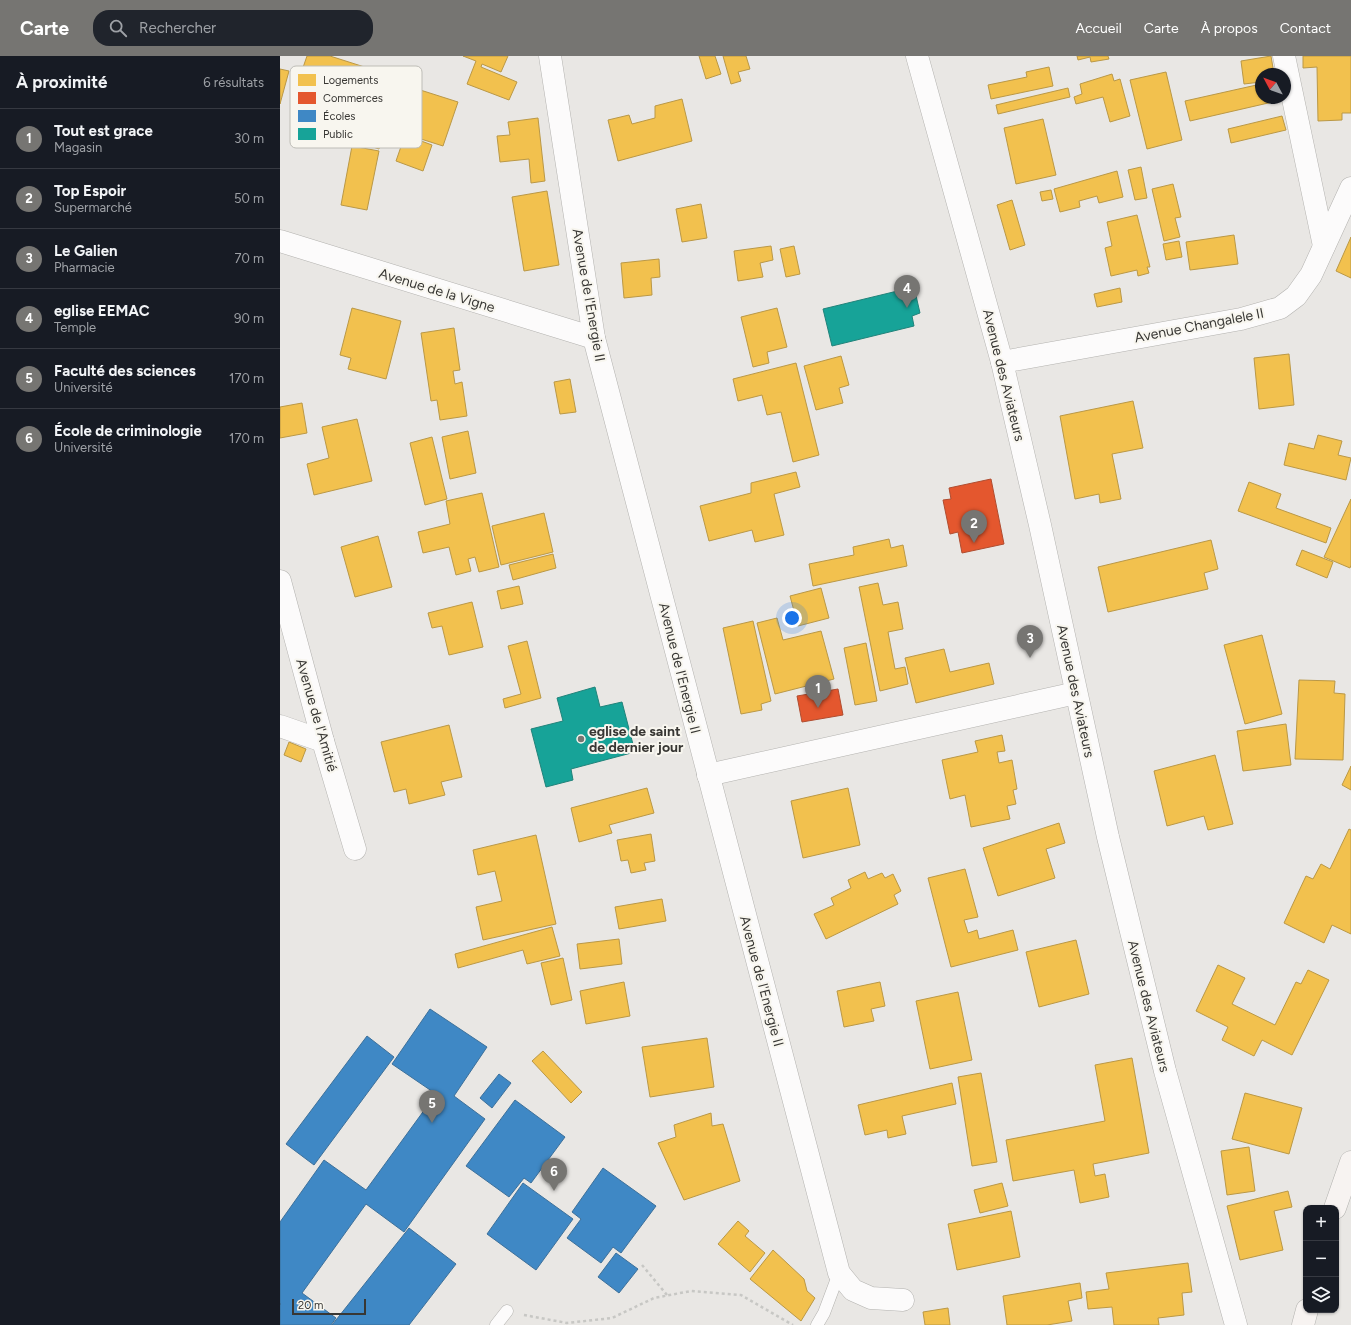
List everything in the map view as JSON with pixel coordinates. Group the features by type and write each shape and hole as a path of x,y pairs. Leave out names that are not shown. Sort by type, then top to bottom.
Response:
{"street":[{"name":"Avenue de l'Energie II","path":"550,56 594,338 840,1273"},
{"name":"Avenue des Aviateurs","path":"916,56 1002,362 1040,525 1108,837 1165,1071 1236,1325"},
{"path":"1284,56 1324,246"},
{"name":"Avenue Changalele II","path":"1002,362 1241,319 1280,308 1296,296 1311,275 1351,188"},
{"name":"Avenue de la Vigne","path":"280,241 594,338"},
{"name":"Avenue de l'Amitié","path":"280,581 323,741 355,849"},
{"path":"708,775 1076,693"},
{"path":"280,726 323,741"},
{"path":"1336,1205 1351,1162"},
{"path":"840,1273 853,1290 871,1298 903,1300"},
{"path":"1303,1325 1306,1313"}],"lane":[{"path":"817,1325 840,1273"},
{"path":"496,1325 507,1311"}],"path":[{"path":"642,1265 667,1295"},
{"path":"507,1311 567,1323 612,1318 654,1298 691,1291 741,1295 793,1325"}],"building: Logements":[{"path":"307,56 330,56 361,66 304,66"},
{"path":"463,56 508,56 501,72 482,64 481,67 517,82 509,100 467,84 476,61"},
{"path":"699,56 715,56 721,74 706,79"},
{"path":"723,56 746,56 750,69 738,72 741,81 731,84"},
{"path":"1077,56 1108,56 1109,59 1091,62 1090,57 1078,60"},
{"path":"1271,56 1273,68 1255,68 1255,83 1244,84 1241,61"},
{"path":"1303,56 1351,56 1351,113 1342,113 1342,120 1318,121 1317,67 1303,68"},
{"path":"1049,67 1053,86 991,99 988,85 1027,77 1026,72"},
{"path":"280,69 289,71 280,104"},
{"path":"1166,72 1182,140 1147,149 1130,80"},
{"path":"1112,74 1114,81 1120,79 1130,116 1110,122 1103,97 1076,104 1074,97 1082,94 1080,84"},
{"path":"1255,85 1255,104 1264,104 1190,121 1185,101"},
{"path":"1068,88 1070,97 998,114 996,105"},
{"path":"422,91 458,102 443,146 422,139"},
{"path":"682,99 692,141 618,161 608,120 629,115 632,124 655,118 655,106"},
{"path":"1282,116 1286,130 1231,143 1228,129"},
{"path":"538,118 545,181 531,183 529,159 500,162 497,136 510,135 508,122"},
{"path":"1043,119 1056,175 1016,184 1004,128"},
{"path":"422,141 432,145 423,171 396,161 400,148 422,148"},
{"path":"352,148 363,148 379,151 367,210 341,205"},
{"path":"1141,167 1147,198 1135,200 1128,170"},
{"path":"1117,171 1123,197 1099,203 1097,196 1079,201 1080,207 1060,212 1054,189"},
{"path":"1173,184 1181,217 1175,218 1180,237 1164,241 1152,189"},
{"path":"1051,190 1053,199 1042,201 1040,192"},
{"path":"547,191 559,265 524,271 512,197"},
{"path":"1012,200 1025,245 1010,250 997,205"},
{"path":"701,204 707,238 682,242 676,209"},
{"path":"1137,215 1150,267 1147,267 1149,273 1138,276 1137,270 1111,276 1105,248 1112,246 1107,222"},
{"path":"1234,235 1238,264 1190,270 1186,242"},
{"path":"1351,237 1351,278 1336,271"},
{"path":"1179,241 1182,257 1166,260 1163,244"},
{"path":"771,246 773,260 760,263 763,277 738,281 734,251"},
{"path":"794,246 800,274 786,277 780,249"},
{"path":"659,259 660,277 651,278 652,295 624,298 621,263"},
{"path":"1120,288 1122,302 1097,307 1094,294"},
{"path":"352,308 401,321 386,379 348,369 351,358 340,355"},
{"path":"777,308 787,347 767,352 769,363 753,367 741,317"},
{"path":"454,328 460,370 453,371 455,384 462,382 467,416 440,420 437,400 431,401 421,333"},
{"path":"1289,354 1294,405 1259,409 1254,358"},
{"path":"841,356 849,385 839,388 843,403 816,410 804,366"},
{"path":"796,363 819,455 793,462 781,412 767,415 762,395 738,401 733,379"},
{"path":"570,379 576,412 560,414 554,382"},
{"path":"1133,401 1143,448 1112,454 1121,499 1100,503 1099,494 1075,499 1060,416"},
{"path":"302,403 307,433 280,438 280,407"},
{"path":"357,419 372,481 314,495 307,464 329,458 322,427"},
{"path":"468,431 476,473 450,479 442,437"},
{"path":"1318,435 1342,441 1338,455 1351,458 1346,480 1284,465 1289,443 1314,449"},
{"path":"432,437 447,499 425,505 410,443"},
{"path":"796,472 800,487 774,494 784,535 755,542 752,530 709,541 700,506 751,493 751,483"},
{"path":"1249,482 1281,494 1276,508 1331,528 1326,543 1238,511"},
{"path":"482,493 499,567 479,572 475,557 468,559 471,571 456,575 449,547 423,553 418,532 450,524 446,501"},
{"path":"1351,499 1351,565 1350,568 1324,557"},
{"path":"544,513 553,552 501,565 492,526"},
{"path":"378,536 392,587 355,597 341,547"},
{"path":"889,539 891,548 903,545 907,566 813,586 809,564 854,555 853,547"},
{"path":"1211,540 1218,569 1204,573 1208,589 1108,612 1098,567"},
{"path":"1302,550 1333,562 1327,578 1296,565"},
{"path":"553,554 556,568 513,580 509,565"},
{"path":"878,583 883,605 898,602 903,629 888,632 895,669 905,667 908,684 880,691 859,587"},
{"path":"519,586 523,604 501,609 497,591"},
{"path":"821,588 829,618 798,626 790,596"},
{"path":"472,602 483,647 449,655 442,626 432,628 428,613"},
{"path":"777,618 783,640 821,631 834,679 775,694 757,623"},
{"path":"753,621 771,701 761,704 762,710 741,714 723,628"},
{"path":"1262,635 1282,714 1245,724 1224,645"},
{"path":"527,641 541,698 505,708 503,699 521,694 508,646"},
{"path":"866,643 877,701 855,705 844,648"},
{"path":"944,649 950,672 989,663 994,684 916,703 905,658"},
{"path":"1299,680 1335,681 1334,693 1345,694 1343,760 1295,759"},
{"path":"1286,724 1291,765 1243,771 1237,731"},
{"path":"449,725 462,777 441,782 445,795 409,804 406,789 394,792 381,742"},
{"path":"1002,735 1005,751 997,752 999,763 1012,760 1017,789 1013,790 1016,804 1007,806 1010,819 971,827 965,795 950,799 942,760 978,752 975,741"},
{"path":"289,742 306,749 301,762 284,755"},
{"path":"1215,755 1233,824 1208,830 1204,816 1167,826 1154,771"},
{"path":"1351,766 1351,790 1342,785"},
{"path":"647,788 654,813 609,825 612,833 579,842 571,808"},
{"path":"848,788 860,845 803,858 791,801"},
{"path":"1059,823 1065,843 1046,849 1055,878 998,896 983,848"},
{"path":"1349,829 1351,830 1351,934 1332,925 1324,943 1284,923 1306,876 1313,879 1321,864 1330,869"},
{"path":"651,834 655,861 644,863 646,870 631,873 628,860 621,861 617,840"},
{"path":"536,835 556,924 483,940 476,907 502,901 495,871 478,875 473,850"},
{"path":"965,869 978,917 964,920 968,933 977,930 979,939 1013,930 1018,950 951,967 928,878"},
{"path":"865,872 868,879 882,873 885,878 893,874 901,891 894,895 898,904 826,939 814,914 834,905 831,898 851,888 848,880"},
{"path":"662,899 666,921 619,929 615,907"},
{"path":"552,927 560,956 527,964 523,950 458,968 455,954"},
{"path":"619,939 622,964 580,969 577,944"},
{"path":"1076,940 1089,994 1039,1007 1026,952"},
{"path":"563,958 572,1000 551,1005 541,963"},
{"path":"1218,965 1245,978 1232,1004 1275,1025 1296,982 1301,984 1308,970 1329,980 1292,1055 1262,1040 1254,1056 1222,1040 1228,1027 1196,1011"},
{"path":"624,982 630,1016 586,1024 580,991"},
{"path":"880,982 885,1006 871,1009 874,1021 844,1027 837,991"},
{"path":"958,992 972,1060 930,1069 916,1001"},
{"path":"707,1038 714,1087 650,1097 642,1047"},
{"path":"543,1051 582,1092 571,1103 532,1061"},
{"path":"1132,1058 1149,1153 1093,1164 1095,1176 1105,1174 1109,1197 1080,1203 1074,1170 1013,1181 1006,1140 1105,1121 1095,1065"},
{"path":"981,1073 997,1162 972,1166 958,1077"},
{"path":"952,1083 956,1104 902,1116 906,1134 888,1138 887,1130 865,1135 858,1105"},
{"path":"1245,1093 1302,1108 1289,1154 1232,1139"},
{"path":"711,1113 712,1126 723,1124 740,1181 684,1200 658,1143 676,1137 674,1125"},
{"path":"1249,1147 1255,1191 1227,1195 1221,1151"},
{"path":"1002,1183 1008,1206 980,1213 974,1190"},
{"path":"1288,1191 1292,1207 1274,1211 1283,1250 1240,1260 1227,1206"},
{"path":"1011,1211 1020,1257 957,1270 948,1224"},
{"path":"738,1221 749,1231 745,1236 765,1253 750,1272 718,1244"},
{"path":"773,1250 804,1279 807,1291 815,1298 801,1321 750,1279"},
{"path":"1188,1263 1192,1292 1182,1293 1184,1315 1158,1318 1159,1325 1114,1325 1112,1307 1088,1309 1086,1292 1109,1289 1106,1273"},
{"path":"1080,1283 1082,1298 1068,1301 1072,1321 1047,1325 1007,1325 1003,1296"},
{"path":"948,1308 950,1325 925,1325 923,1312"}],"building: Commerces":[{"path":"991,479 1004,544 962,553 958,532 950,534 943,500 951,499 949,488"},
{"path":"838,689 843,715 802,722 797,696"}],"building: Écoles":[{"path":"430,1009 487,1047 454,1096 485,1119 404,1232 366,1204 302,1293 336,1318 331,1325 280,1325 280,1222 324,1160 366,1190 436,1094 392,1064"},
{"path":"367,1036 394,1057 314,1165 286,1144"},
{"path":"499,1074 511,1083 492,1108 480,1098"},
{"path":"515,1100 565,1137 531,1183 524,1178 509,1197 466,1166"},
{"path":"603,1168 656,1206 621,1253 613,1247 601,1263 567,1238 581,1219 572,1212"},
{"path":"523,1183 573,1219 536,1270 487,1234"},
{"path":"409,1228 456,1264 409,1325 332,1325"},
{"path":"616,1253 638,1269 619,1293 598,1277"}],"building: Public":[{"path":"914,287 920,313 912,316 914,326 832,346 823,309"},
{"path":"595,687 600,707 622,702 635,752 571,769 573,780 546,787 531,729 563,721 557,698"}],"place":[{"name":"eglise EEMAC","path":"907,308"},
{"name":"Top Espoir","path":"974,543"},
{"name":"Le Galien","path":"1030,658"},
{"name":"Tout est grace","path":"818,708"},
{"name":"eglise de saint de dernier jour","path":"581,739"},
{"name":"Faculté des sciences","path":"432,1123"},
{"name":"École de criminologie","path":"554,1191"}]}
